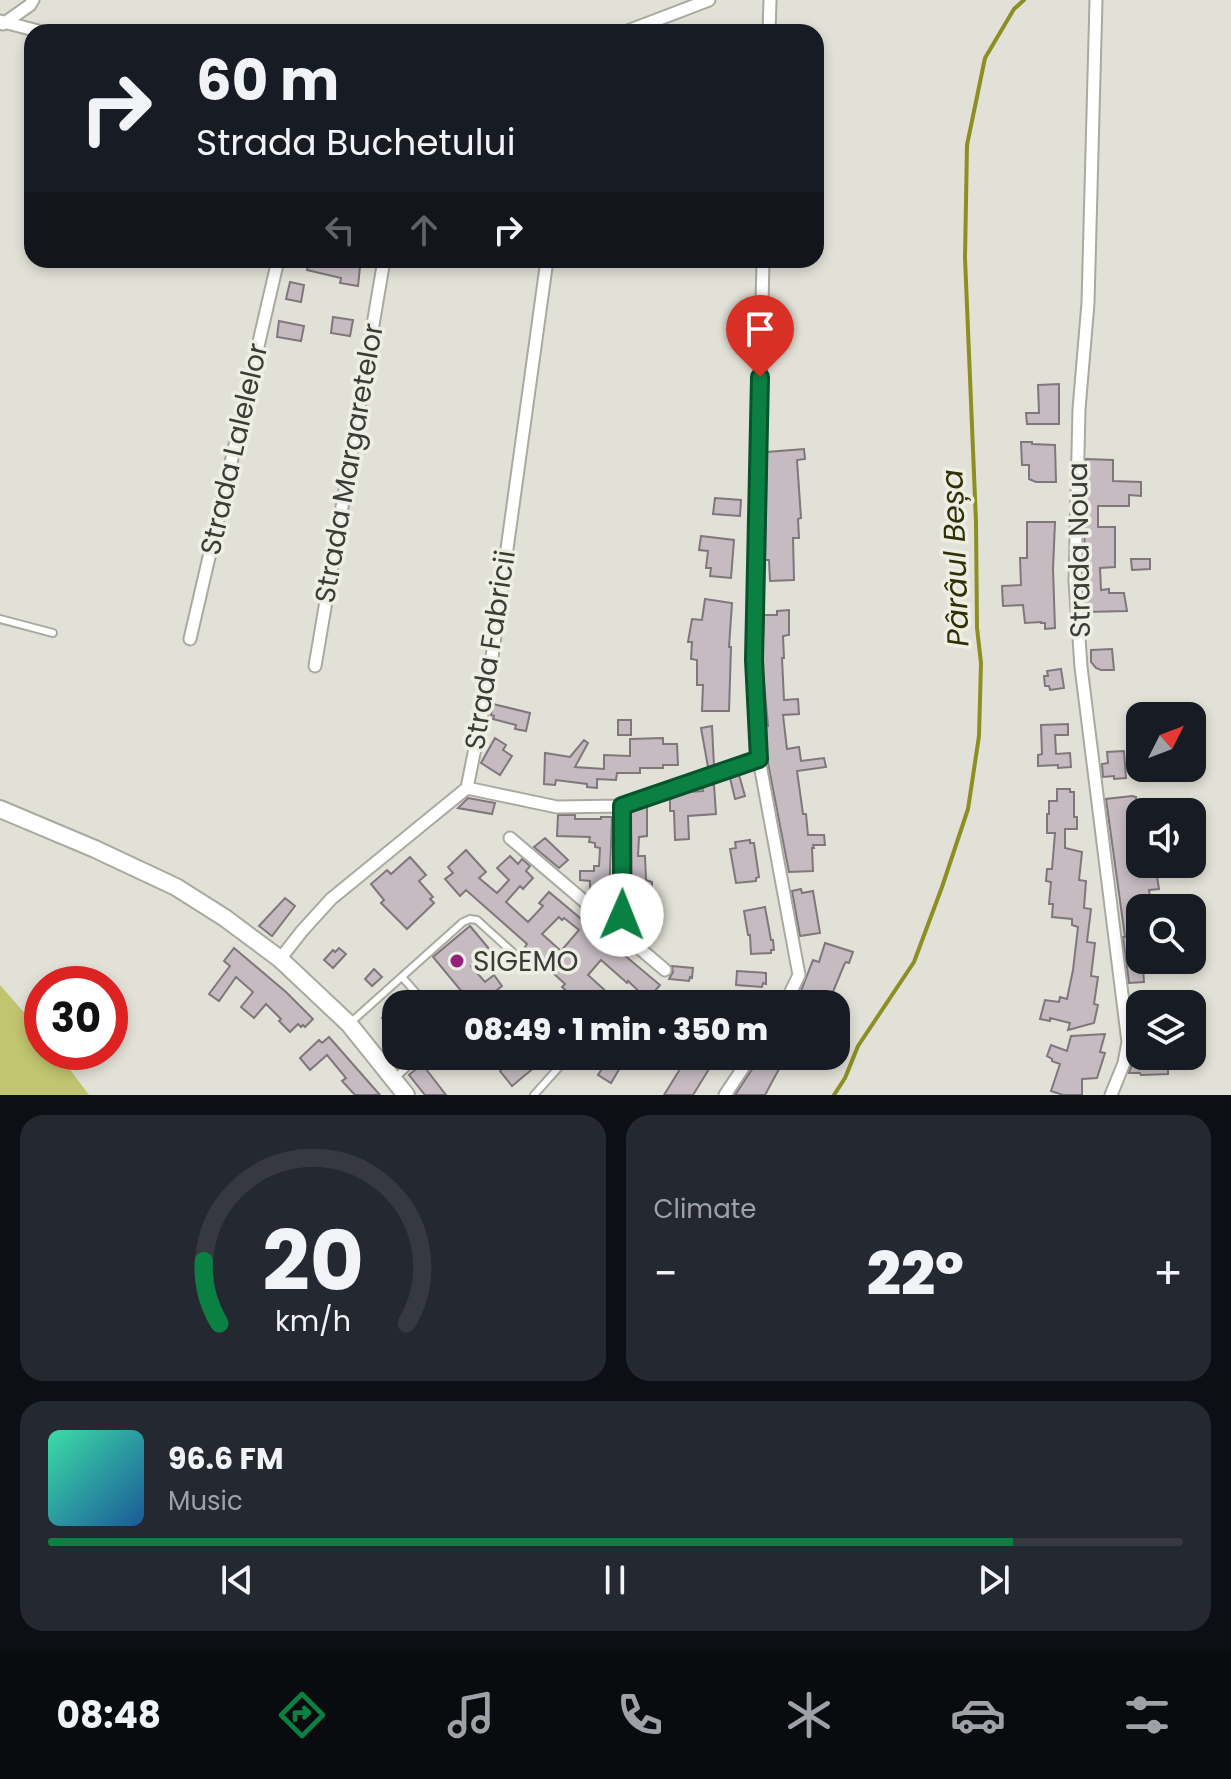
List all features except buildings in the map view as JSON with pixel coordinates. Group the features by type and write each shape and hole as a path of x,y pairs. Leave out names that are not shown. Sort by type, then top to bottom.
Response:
{"main road":[{"path":"0,809 81,842 176,887 225,918 280,959 349,1024 406,1095"}],"street":[{"path":"2,23 33,0"},
{"path":"646,24 709,0"},
{"path":"769,24 770,0"},
{"name":"Strada Noua","path":"1096,0 1088,303 1079,409 1075,581 1081,667 1128,1042 1124,1063 1111,1095"},
{"path":"2,23 24,28"},
{"name":"Strada Lalelelor","path":"190,639 276,268"},
{"name":"Strada Margaretelor","path":"315,666 383,268"},
{"name":"Strada Fabricii","path":"280,959 331,899 467,788 489,679 546,268"},
{"path":"763,268 754,660 759,759 799,975 792,990"},
{"path":"467,788 557,807 622,806 759,759"},
{"path":"621,933 622,806"},
{"path":"510,838 665,970"},
{"path":"725,1095 742,1070"}],"lane":[{"path":"0,619 53,633"},
{"path":"349,1024 470,919 477,920 519,958"},
{"path":"402,977 414,990"},
{"path":"393,1079 403,1070"},
{"path":"534,1095 556,1070"}],"green space":[{"path":"0,985 24,1012 24,1070 70,1070 89,1095 0,1095"}],"waterway":[{"name":"Pârâul Beșa","path":"834,1095 845,1078 858,1046 914,962 968,809 979,736 981,663 977,628 976,522 965,258 967,145 985,58 1014,9 1024,0"}],"place":[{"name":"SIGEMO","path":"457,961"}],"route":[{"path":"622,915 622,806 759,759 754,660 760,377"}]}
